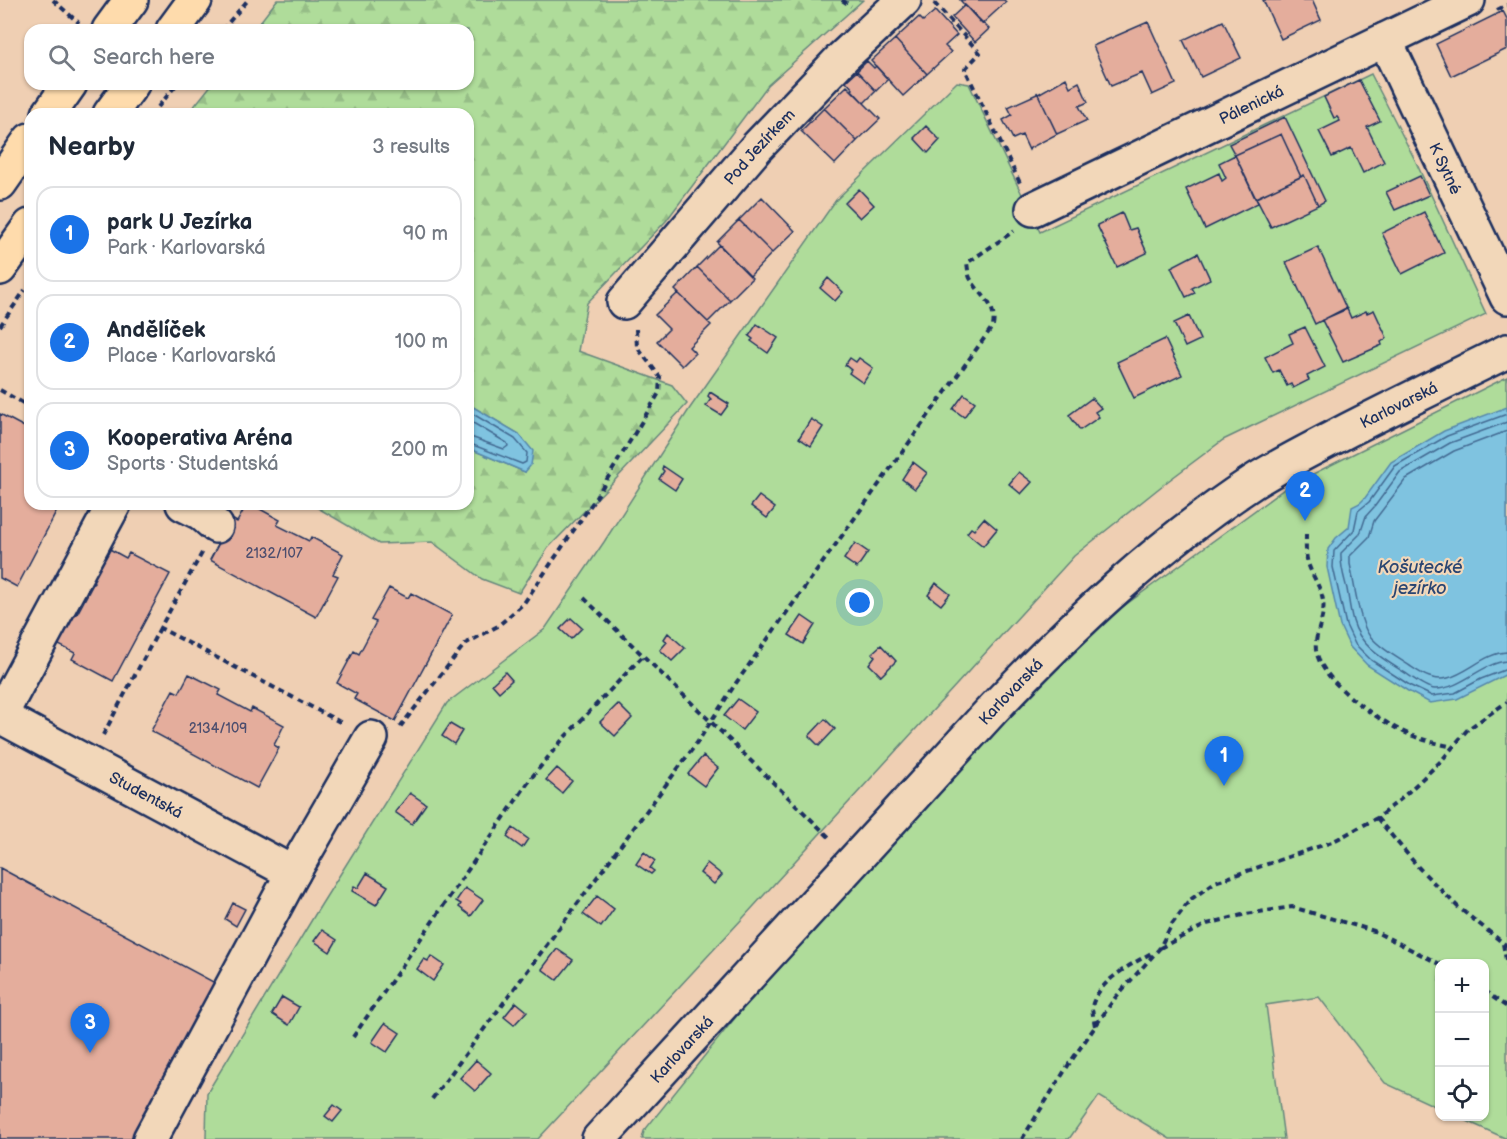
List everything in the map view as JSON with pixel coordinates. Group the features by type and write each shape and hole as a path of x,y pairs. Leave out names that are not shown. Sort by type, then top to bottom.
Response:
{"main road":[{"path":"101,24 131,0"},
{"path":"177,24 195,0"},
{"path":"53,108 66,90"},
{"path":"114,108 128,90"},
{"path":"0,183 24,149"},
{"path":"0,268 24,234"}],"street":[{"name":"Pod Jezírkem","path":"624,302 757,147 843,57 904,0"},
{"name":"Pálenická","path":"1033,209 1385,40 1482,5"},
{"name":"K Sytné","path":"1385,40 1507,297"},
{"name":"Karlovarská","path":"599,1139 1057,642 1104,598 1181,534 1254,482 1326,442 1507,351"},
{"name":"Studentská","path":"111,510 0,716 293,873"},
{"path":"195,510 216,526"},
{"path":"150,1139 293,873 371,738"}],"path":[{"path":"53,0 90,24"},
{"path":"227,24 248,0"},
{"path":"432,1099 690,752 743,674 993,326 995,315 987,299 970,277 967,263 1001,238 1021,227 1033,209 965,69 981,53 932,0"},
{"path":"1482,5 1507,5"},
{"path":"156,108 172,90"},
{"path":"0,326 24,292"},
{"path":"160,628 371,738 398,729 465,644 498,626 524,603 595,499 659,393 660,377 637,347 636,323 624,302"},
{"path":"0,390 24,404"},
{"path":"88,763 216,526"},
{"path":"1306,534 1306,557 1323,599 1324,614 1315,646 1318,657 1328,674 1354,700 1388,724 1414,737 1453,747"},
{"path":"584,598 710,723 855,860"},
{"path":"353,1037 532,777 563,738 643,656"},
{"path":"1022,1139 1068,1064 1115,998 1159,949 1172,924 1190,900 1215,882 1332,842 1377,818 1401,799 1468,729 1507,702"},
{"path":"1377,818 1419,868 1458,907 1505,945 1507,965"},
{"path":"1095,1026 1092,1004 1110,980 1159,949 1207,924 1246,914 1292,907 1374,931 1435,961"},
{"path":"1489,994 1507,1007"}],"green space":[{"path":"277,0 863,0 768,85 666,221 587,303 578,351 672,385 687,404 548,548 519,593 482,579 432,542 379,544 321,510 474,510 474,451 525,472 519,434 474,408 474,108 193,108 207,90 474,90 474,24 259,24"},
{"path":"1371,74 1415,160 1486,314 1223,440 1074,556 538,1139 206,1139 207,1093 447,703 545,629 690,408 836,200 957,82 969,84 1040,232"},
{"path":"1507,377 1507,1139 1467,1121 1489,1121 1489,959 1435,959 1435,1106 1385,1083 1319,997 1266,1005 1284,1139 1170,1139 1099,1096 1069,1139 642,1139 644,1131 805,931 1076,641 1287,487"}],"water":[{"name":"Košutecké jezírko","path":"1507,407 1507,674 1457,699 1430,703 1367,665 1350,647 1340,626 1327,567 1328,549 1336,538 1349,527 1352,507 1365,498 1391,462 1444,431"},
{"path":"474,408 519,434 533,451 531,465 525,472 474,451"}],"building":[{"path":"960,0 1004,0 1006,2 982,24"},
{"path":"1263,0 1312,0 1321,20 1281,39"},
{"path":"965,5 989,29 975,42 952,17"},
{"path":"935,11 957,35 945,46 951,52 927,74 895,39 919,17 923,21"},
{"path":"1503,11 1507,19 1507,49 1451,76 1436,44"},
{"path":"1223,21 1241,58 1201,77 1183,40"},
{"path":"1148,22 1176,84 1152,95 1142,73 1111,86 1093,46"},
{"path":"895,39 927,74 903,96 871,61"},
{"path":"867,61 874,68 876,66 888,79 876,91 857,71"},
{"path":"857,71 876,91 864,103 846,81"},
{"path":"1066,78 1070,87 1079,82 1088,102 1079,106 1087,121 1057,134 1038,94"},
{"path":"1359,80 1380,121 1367,127 1384,162 1363,173 1351,148 1332,157 1319,131 1340,121 1337,117 1334,118 1324,97"},
{"path":"847,86 880,119 857,141 824,108"},
{"path":"1037,92 1057,134 1029,150 1022,135 1013,139 1003,120 1012,115 1008,107"},
{"path":"824,108 857,141 835,164 801,131"},
{"path":"1285,117 1325,201 1318,205 1304,175 1301,177 1281,134 1235,155 1229,144"},
{"path":"926,126 940,140 928,153 914,138"},
{"path":"1281,134 1301,177 1255,198 1235,155"},
{"path":"1235,155 1258,203 1205,229 1186,189 1219,173 1222,181 1226,178 1219,163"},
{"path":"1304,175 1318,205 1271,227 1256,198"},
{"path":"1420,176 1429,195 1395,210 1386,192"},
{"path":"859,189 874,205 860,218 845,203"},
{"path":"762,197 795,231 772,253 739,220"},
{"path":"1424,212 1444,253 1402,274 1382,233"},
{"path":"1122,213 1129,230 1136,228 1147,253 1117,267 1097,225"},
{"path":"739,220 772,253 750,276 717,242"},
{"path":"719,245 752,278 730,300 697,267"},
{"path":"1318,247 1346,308 1315,324 1286,262"},
{"path":"1198,253 1210,279 1192,288 1195,293 1186,297 1171,267"},
{"path":"697,267 730,300 708,322 675,290"},
{"path":"828,278 843,292 835,301 820,288"},
{"path":"678,293 711,325 689,347 695,353 682,366 657,341 669,329 655,315"},
{"path":"1347,309 1351,318 1374,310 1387,338 1381,342 1382,345 1343,362 1322,320"},
{"path":"1189,316 1200,340 1185,347 1174,323"},
{"path":"757,324 778,338 768,353 751,341 753,339 749,336"},
{"path":"1305,327 1325,367 1307,376 1309,380 1293,388 1291,384 1287,386 1279,370 1273,373 1265,357 1293,343 1289,334"},
{"path":"1165,339 1182,375 1134,398 1117,362"},
{"path":"850,358 856,362 859,358 873,368 863,383 849,373 851,370 845,365"},
{"path":"710,392 729,404 721,415 706,406 711,399 708,396"},
{"path":"964,394 975,402 964,417 953,409"},
{"path":"1092,398 1101,408 1095,412 1099,417 1080,430 1069,415"},
{"path":"0,414 24,427 24,510 57,510 17,587 0,578"},
{"path":"811,419 823,427 811,446 799,438"},
{"path":"913,462 927,473 915,489 902,479"},
{"path":"663,466 682,479 675,490 659,479 664,471"},
{"path":"1019,472 1032,482 1021,494 1009,484"},
{"path":"759,496 775,508 767,518 751,506"},
{"path":"244,510 262,510 280,520 277,525 309,541 311,537 343,554 333,574 338,576 316,617 210,560 232,519 237,522"},
{"path":"984,518 997,529 983,546 967,533 971,528 974,530"},
{"path":"855,543 868,552 857,568 844,559"},
{"path":"106,547 126,558 129,553 170,574 113,681 72,659 75,653 55,643 72,611 77,614 94,582 89,579"},
{"path":"936,583 950,594 941,605 928,595"},
{"path":"389,588 408,598 411,593 452,615 395,721 354,699 357,694 337,683 354,651 359,654 376,622 371,620"},
{"path":"802,616 815,625 803,644 789,635"},
{"path":"571,618 582,628 571,639 560,629"},
{"path":"668,633 685,648 672,661 660,650 667,642 664,639"},
{"path":"881,645 896,661 881,676 869,664 875,656 872,653"},
{"path":"505,672 512,680 499,692 492,684"},
{"path":"189,674 221,690 218,695 250,712 252,708 284,725 274,745 279,748 257,788 151,731 173,690 179,693"},
{"path":"738,699 756,712 742,730 724,716"},
{"path":"618,704 632,718 615,736 600,722"},
{"path":"825,719 835,729 819,746 809,736"},
{"path":"450,724 462,731 454,744 442,736"},
{"path":"703,756 718,768 704,786 688,774"},
{"path":"557,768 572,781 562,793 546,780"},
{"path":"410,793 426,804 412,824 395,812"},
{"path":"513,828 528,839 522,848 507,837"},
{"path":"644,852 655,861 650,868 654,871 651,874 636,864"},
{"path":"707,863 722,875 714,884 700,873"},
{"path":"0,868 217,984 142,1139 0,1139"},
{"path":"367,873 388,886 376,905 352,891 354,886 358,888"},
{"path":"465,888 483,900 471,916 459,907 461,904 456,901"},
{"path":"597,896 614,909 601,927 583,914"},
{"path":"233,903 245,909 236,926 225,919"},
{"path":"322,930 337,940 330,952 314,941"},
{"path":"557,949 573,960 557,980 542,969"},
{"path":"431,956 444,965 433,981 417,969 424,959 428,961"},
{"path":"282,997 299,1007 289,1025 272,1014"},
{"path":"516,1002 527,1011 514,1025 504,1017"},
{"path":"385,1023 400,1033 387,1052 372,1042"},
{"path":"476,1060 491,1073 475,1091 460,1078"},
{"path":"334,1105 342,1111 333,1122 325,1116"}],"place":[{"name":"Andělíček","path":"1305,521"},
{"name":"park U Jezírka","path":"1224,786"},
{"name":"Kooperativa Aréna","path":"90,1053"}]}
